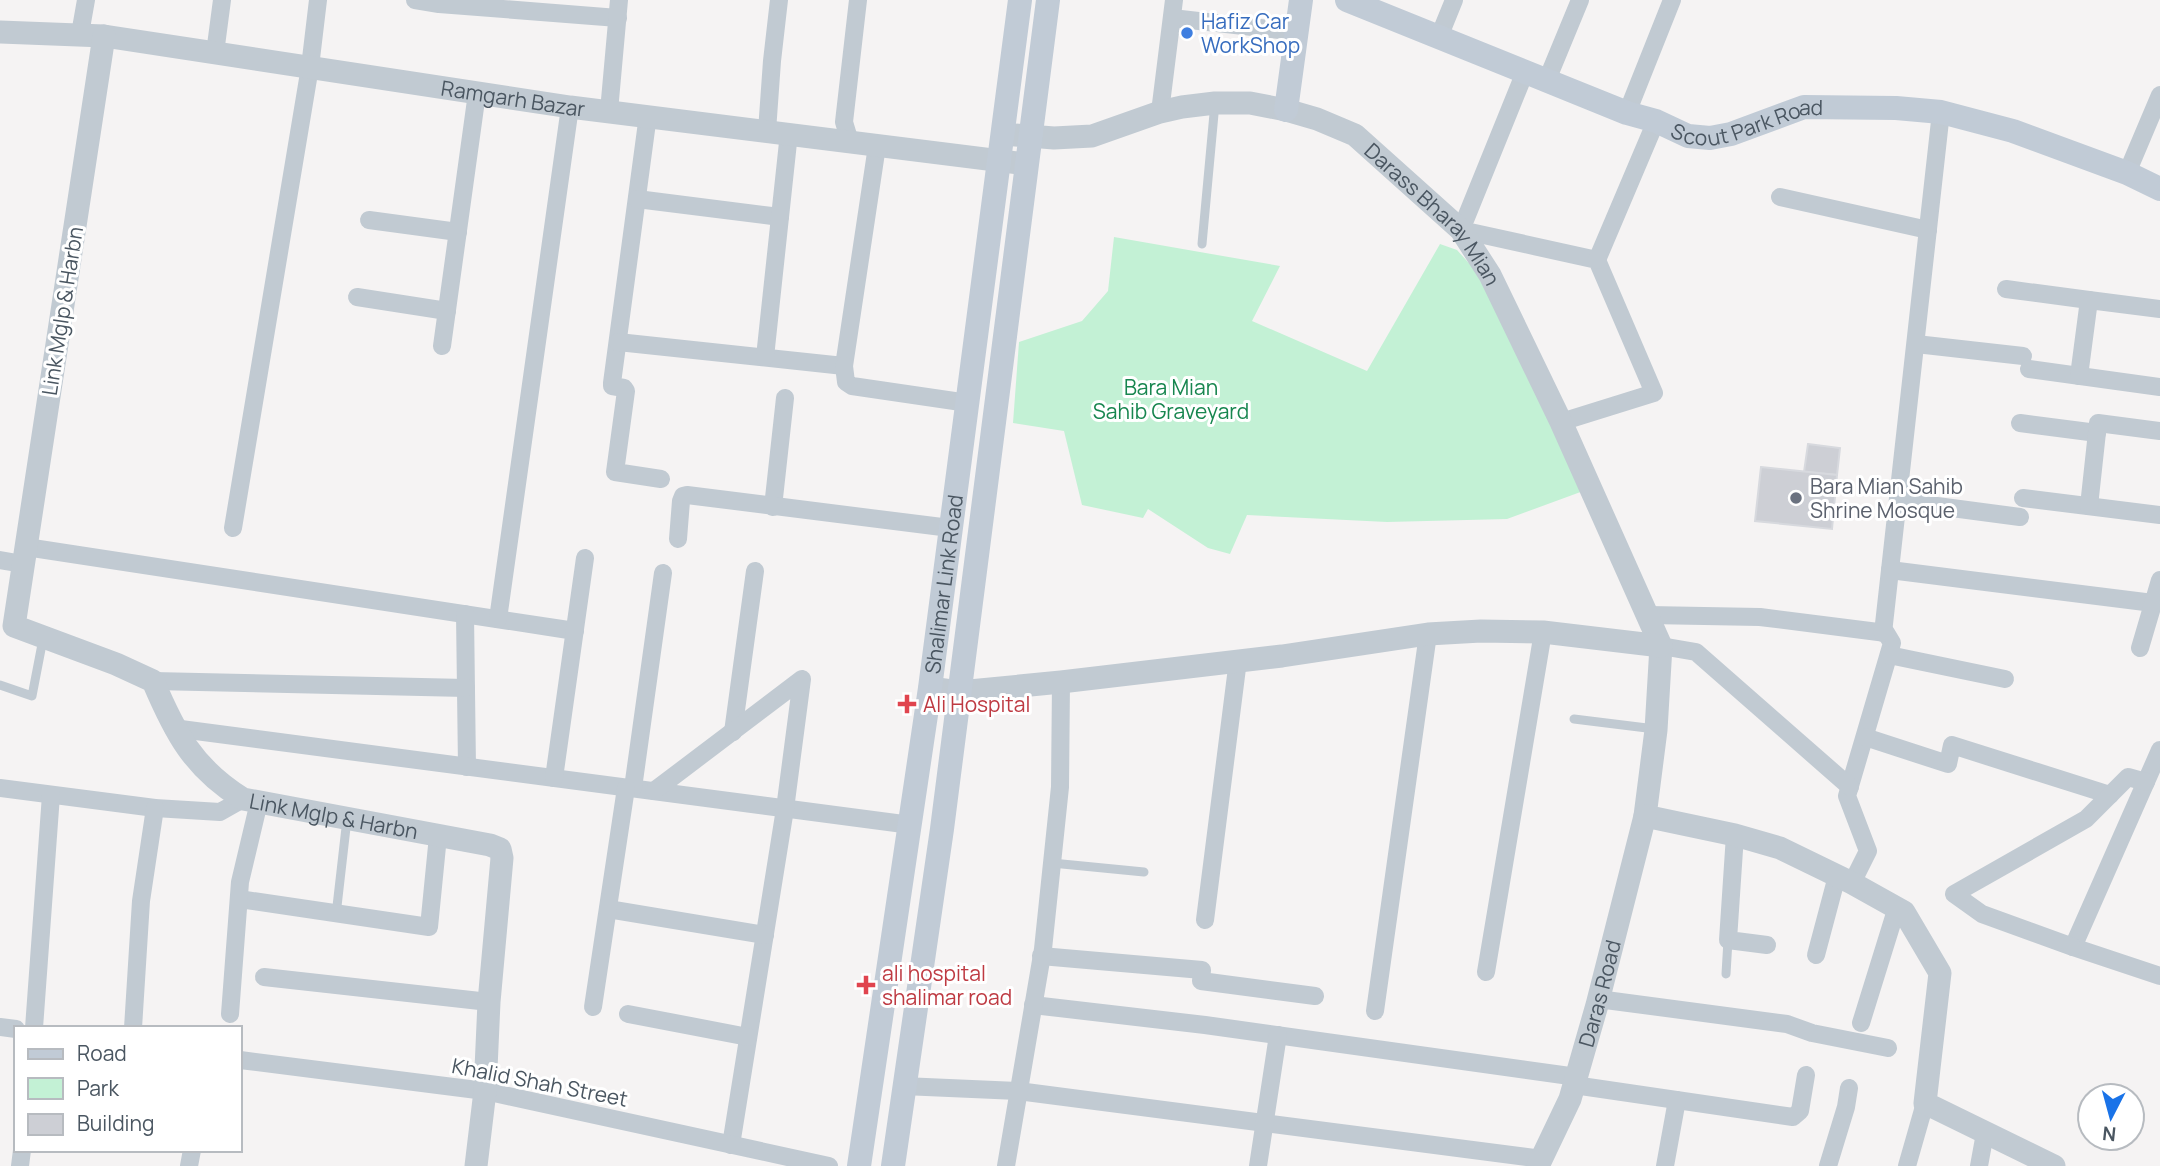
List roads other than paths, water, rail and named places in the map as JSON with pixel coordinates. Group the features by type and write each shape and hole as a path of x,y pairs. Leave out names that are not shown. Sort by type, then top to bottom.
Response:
{"main road":[{"name":"Shalimar Link Road","path":"859,1166 930,688 1020,0"},
{"name":"Shalimar Link Road","path":"893,1166 902,1086 942,829 1048,0"},
{"path":"1286,110 1301,0"},
{"name":"Scout Park Road","path":"1347,0 1688,136 1710,138 1731,134 1804,107 1896,108 1941,112 2013,131 2127,173 2160,189"}],"street":[{"path":"80,34 86,0"},
{"path":"215,53 222,0"},
{"path":"233,528 310,68 318,0"},
{"path":"415,0 439,4 619,9 609,111"},
{"path":"765,357 780,217 778,132 772,61 779,0"},
{"path":"850,142 844,122 858,0"},
{"path":"1439,37 1454,0"},
{"path":"1580,0 1536,76 1461,230 1597,260"},
{"path":"1627,113 1672,0"},
{"path":"1160,112 1173,9 1297,32"},
{"name":"Ramgarh Bazar","path":"0,32 104,36 570,107 1026,164"},
{"name":"Link Mglp & Harbn","path":"104,36 25,555 7,624 116,664 153,681 173,728 193,756 219,784 251,801 500,849 502,858 489,1002 485,1091 476,1166"},
{"path":"442,346 477,93"},
{"path":"2127,173 2160,95"},
{"name":"Darass Bharay Mian","path":"1003,134 1054,138 1091,136 1182,107 1250,103 1317,119 1356,135 1461,230 1490,275 1561,422 1610,528 1625,569 1655,630"},
{"path":"498,619 570,107"},
{"path":"1883,633 1941,112"},
{"path":"648,116 612,386 624,388 625,391 615,472 662,479"},
{"path":"1561,422 1654,393 1597,260 1656,121"},
{"path":"877,146 844,366 846,383 968,403"},
{"path":"1780,197 1928,230"},
{"path":"637,199 780,217"},
{"path":"369,220 458,232"},
{"path":"2006,289 2160,309"},
{"path":"357,297 447,311"},
{"path":"2079,376 2089,300"},
{"path":"618,342 844,366"},
{"path":"1916,344 2026,363 2079,376 2160,387"},
{"path":"773,507 785,398"},
{"path":"2020,423 2097,433"},
{"path":"2089,506 2098,423 2160,431"},
{"path":"678,539 683,496 950,528"},
{"path":"2023,498 2160,515"},
{"path":"1899,501 2020,517"},
{"path":"0,560 25,555 575,631"},
{"path":"554,778 585,558"},
{"path":"1891,570 2153,603"},
{"path":"733,732 755,571"},
{"path":"593,1007 663,573"},
{"path":"2140,648 2160,580"},
{"path":"465,614 467,767"},
{"path":"930,688 959,692 1061,682 1428,634 1655,630 1760,617 1886,633 1892,643 1847,796 1868,851 1844,880 1816,955"},
{"path":"1655,630 1696,652 1850,787"},
{"name":"Daras Road","path":"1540,1163 1576,1081 1645,816 1656,730 1655,630"},
{"path":"1486,972 1544,632"},
{"path":"1375,1011 1428,634"},
{"path":"1889,655 2005,679"},
{"path":"1205,920 1238,660"},
{"path":"654,791 802,679 785,809 731,1145"},
{"path":"153,681 466,688"},
{"path":"1006,1166 1041,956 1052,863 1060,787 1061,682"},
{"path":"173,728 911,825"},
{"path":"1865,737 1948,764 1952,745 2110,795"},
{"path":"2073,947 2160,750"},
{"path":"2146,782 2128,777 2086,820 1954,894 1982,914 2160,976"},
{"path":"0,788 155,808 220,812 251,801 240,882 230,1014"},
{"path":"34,1026 51,795"},
{"path":"133,1026 141,901 155,808"},
{"path":"1645,816 1735,835 1780,848 1905,912 1940,973 1925,1103 1907,1166"},
{"path":"1735,835 1728,940 1767,945"},
{"path":"239,899 429,927 438,836"},
{"path":"1861,1023 1897,907"},
{"path":"608,909 765,935"},
{"path":"1041,956 1202,970 1201,981 1315,996"},
{"path":"264,977 489,1002"},
{"path":"1598,999 1787,1024 1812,1033 1888,1048"},
{"path":"1033,1005 1278,1035 1793,1117 1800,1111 1806,1075"},
{"path":"628,1014 748,1037"},
{"path":"1258,1166 1278,1035"},
{"name":"Khalid Shah Street","path":"242,1060 485,1091 829,1166"},
{"path":"902,1086 1018,1091 1266,1123 1540,1163"},
{"path":"1828,1166 1849,1088"},
{"path":"1665,1166 1677,1100"},
{"path":"1925,1103 2054,1166"},
{"path":"1979,1166 1985,1133"}],"lane":[{"path":"1202,244 1215,103"},
{"path":"0,685 32,695 43,637"},
{"path":"1574,719 1656,730"},
{"path":"335,915 347,819"},
{"path":"1052,863 1144,872"},
{"path":"1726,974 1728,940"}],"place":[{"name":"Hafiz Car WorkShop","path":"1187,33"},
{"name":"Bara Mian Sahib Shrine Mosque","path":"1796,498"},
{"name":"Ali Hospital","path":"907,704"},
{"name":"ali hospital shalimar road","path":"866,985"}],"park label":[{"name":"Bara Mian Sahib Graveyard","path":"1171,399"}]}
